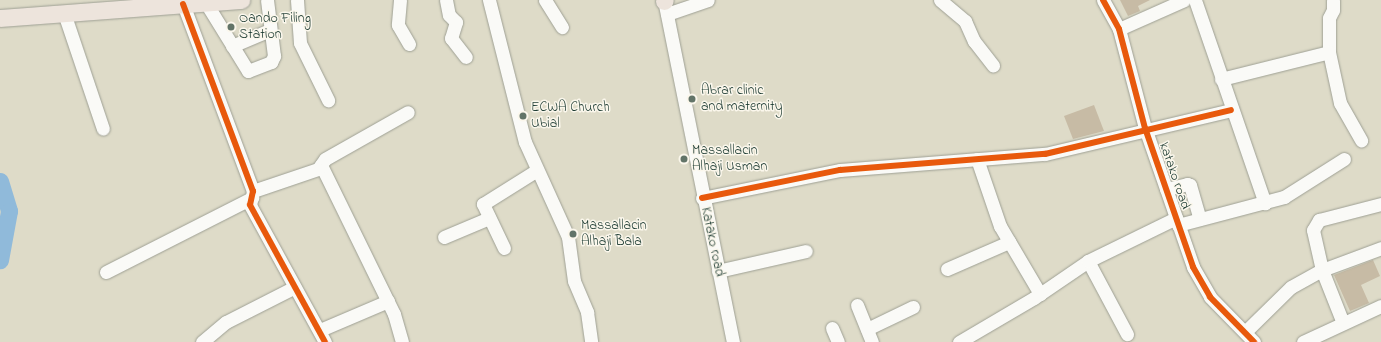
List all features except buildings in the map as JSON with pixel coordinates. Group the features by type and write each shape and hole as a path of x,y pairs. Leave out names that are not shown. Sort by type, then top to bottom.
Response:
{"main road":[{"path":"0,18 241,0"}],"street":[{"path":"212,2 232,46 248,71 255,70 271,62 274,56 267,0"},
{"path":"297,0 300,43 328,100"},
{"path":"400,0 398,25 409,44"},
{"path":"446,0 449,15 456,22 451,38 466,57"},
{"path":"489,0 525,142 568,237 574,281 587,312 591,342"},
{"path":"545,0 562,27"},
{"path":"665,4 708,0"},
{"path":"940,0 965,21 974,41 993,65"},
{"name":"katako road","path":"1103,0 1119,29 1145,128 1177,222 1201,284 1210,297 1248,338"},
{"path":"1119,29 1184,0"},
{"path":"1195,0 1231,110 1265,203"},
{"path":"1332,0 1333,10 1329,18 1329,52 1340,103 1361,140"},
{"path":"183,4 252,194 250,206 322,336 388,302"},
{"name":"Katako road","path":"665,4 702,198 733,342"},
{"path":"64,13 103,129"},
{"path":"232,46 270,30"},
{"path":"1221,79 1329,52"},
{"path":"702,198 840,170 1045,154 1145,128 1231,110"},
{"path":"106,272 252,194 318,169 325,159 408,112"},
{"path":"977,159 1000,226 1040,294"},
{"path":"959,342 1040,294 1088,261 1177,222 1200,219 1284,197 1344,160"},
{"path":"321,165 388,302 402,342"},
{"path":"504,248 483,204 488,199 537,170"},
{"path":"1166,189 1187,184 1190,185 1200,219"},
{"path":"1344,323 1322,270 1312,230 1319,220 1381,204"},
{"path":"444,236 489,218"},
{"path":"947,269 1009,242"},
{"path":"1248,338 1291,287 1322,270 1381,248"},
{"path":"718,271 806,251"},
{"path":"1088,261 1127,334"},
{"path":"202,342 226,322 295,287"},
{"path":"857,305 872,342"},
{"path":"1303,342 1381,306"},
{"path":"867,329 913,307"},
{"path":"832,328 838,342"}],"waterway":[{"path":"0,181 9,211 0,260"}],"cycle path":[{"path":"1103,0 1119,29 1145,128 1193,267 1210,297 1254,342"},
{"path":"183,4 253,191 250,205 325,342"},
{"path":"702,198 840,170 1045,154 1231,110"}],"place":[{"name":"Oando Filing Station","path":"231,27"},
{"name":"Abrar clinic and maternity","path":"692,99"},
{"name":"ECWA Church Ubial","path":"523,116"},
{"name":"Massallacin Alhaji Usman","path":"684,159"},
{"name":"Massallacin Alhaji Bala","path":"573,234"}]}
